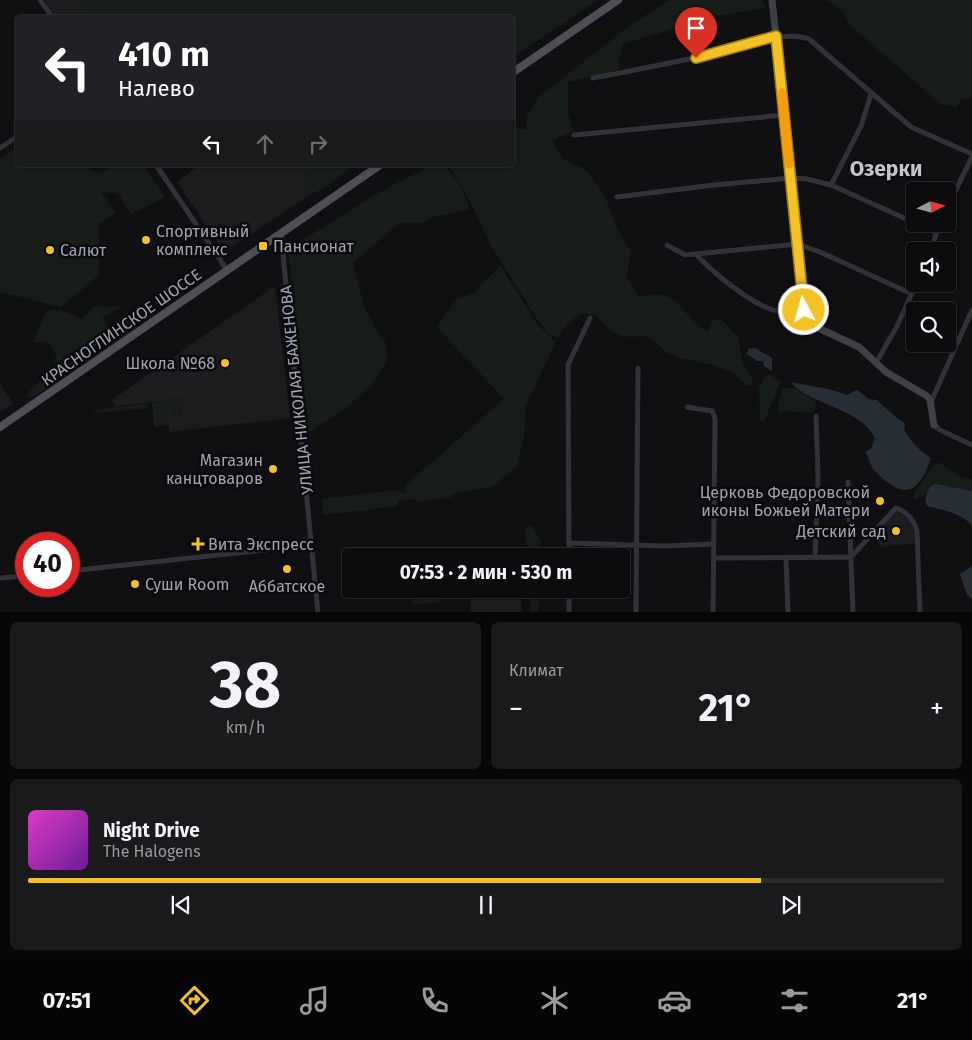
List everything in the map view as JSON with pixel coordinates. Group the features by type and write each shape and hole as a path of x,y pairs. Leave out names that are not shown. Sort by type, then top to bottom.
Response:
{"main road":[{"path":"515,71 618,0"},
{"name":"КРАСНОГЛИНСКОЕ ШОССЕ","path":"0,427 377,167"}],"street":[{"path":"40,0 51,15"},
{"path":"772,0 806,317 816,327 865,351 886,372 924,393 930,402 934,425 940,430 972,445"},
{"path":"593,78 696,58 776,36 796,35 809,39 911,128 972,156 956,189"},
{"path":"831,185 861,126 871,94"},
{"path":"574,135 784,115"},
{"path":"0,148 15,138"},
{"path":"157,167 228,270"},
{"path":"617,197 714,184 791,178 806,179 831,185 906,219"},
{"path":"933,242 935,232"},
{"name":"УЛИЦА НИКОЛАЯ БАЖЕНОВА","path":"281,234 318,612"},
{"path":"667,245 685,255 797,244 820,252 912,294 876,363"},
{"path":"696,254 718,277 767,308 790,313 804,310"},
{"path":"930,402 972,310"},
{"path":"569,548 568,364 590,318"},
{"path":"636,612 638,368"},
{"path":"687,407 708,410 715,415 713,612"},
{"path":"815,557 818,477 816,416"},
{"path":"848,482 853,612"},
{"path":"713,558 851,557 896,508 902,510 913,522 917,530 920,612"},
{"path":"569,543 636,546 713,544"},
{"path":"80,570 311,545"},
{"path":"786,557 788,612"},
{"path":"0,578 15,577"},
{"path":"569,598 569,612"}],"shaded area":[{"path":"44,0 79,0 86,15 55,15"},
{"path":"79,0 598,0 515,56 515,15 86,15"},
{"path":"669,0 762,0 766,8 720,15 622,44 618,70 568,82 568,113 573,131 553,141 563,159 586,170 605,196 616,226 631,252 627,278 638,296 663,295 672,299 697,324 708,332 712,322 716,319 722,320 738,337 743,364 753,379 752,385 746,385 723,368 670,355 649,338 623,336 614,333 600,319 591,314 577,316 562,330 558,338 549,334 540,324 492,247 465,192 449,167 515,167 515,127 526,130 527,116 539,97 629,26"},
{"path":"825,0 972,0 972,99 962,98 957,107 941,104 849,24 837,6"},
{"name":"Салют","path":"15,148 15,167 86,167 98,173 113,167 144,167 165,197 131,214 118,193 101,192 116,213 99,224 99,275 61,307 0,292 0,159"},
{"path":"196,167 303,167 308,196 224,252 177,182"},
{"path":"303,167 353,167 322,189 308,196"},
{"path":"428,167 446,167 461,187 470,209 433,217 424,222 400,222 353,263 364,306 379,335 385,341 388,358 381,371 364,392 343,410 308,433 288,249 380,192"},
{"path":"500,265 538,325 556,342 526,405 524,437 517,466 492,487 452,494 452,497 419,502 414,499 398,501 398,506 323,515 322,499 395,490 406,494 405,486 504,399 437,327 456,300 474,293"},
{"name":"Школа №68","path":"275,286 290,418 169,432 166,401 116,406 112,400"},
{"path":"123,306 102,318 110,328 128,317 130,320 128,328 130,334 112,345 105,332 100,337 102,351 32,398 24,397 54,367 56,353 47,341 33,343 46,311 56,310 65,312 82,320 93,307"},
{"path":"755,348 772,358 772,371 764,366 763,361 757,361 747,354 748,349"},
{"path":"770,375 781,381 764,422 760,421 759,387 765,376"},
{"path":"791,382 847,395 857,390 869,399 877,400 905,424 904,430 910,438 919,449 931,458 920,481 914,487 907,490 892,486 874,470 865,452 871,449 875,438 868,428 846,412 808,396"},
{"path":"0,383 13,404 0,412"},
{"path":"783,387 796,389 816,402 814,413 785,411 779,414 777,409"},
{"path":"181,398 183,415 172,416 170,399"},
{"path":"166,402 168,425 154,427 152,403"},
{"path":"148,404 148,408 95,413 94,410"},
{"path":"938,462 960,477 972,479 972,491 936,484 930,486 927,494 914,500 914,492"},
{"path":"936,484 972,491 972,525 957,515 927,506 925,499 930,486"},
{"name":"Детский сад","path":"897,510 913,524 916,543 882,547 872,537"},
{"path":"531,526 541,540 540,548 528,548 525,539 526,527"},
{"path":"972,566 972,599 967,595 960,574"},
{"path":"412,598 439,598 440,602 413,605"},
{"path":"470,598 521,598 522,612 471,612"},
{"path":"530,598 540,598 538,612 531,612"}],"slow traffic":[{"path":"782,93 789,164"}],"place":[{"name":"Спортивный комплекс","path":"146,240"},
{"name":"Пансионат","path":"263,246"},
{"name":"Салют","path":"50,250"},
{"name":"Школа №68","path":"225,363"},
{"name":"Магазин канцтоваров","path":"273,469"},
{"name":"Церковь Федоровской иконы Божьей Матери","path":"880,501"},
{"name":"Детский сад","path":"896,531"},
{"name":"Вита Экспресс","path":"198,544"},
{"name":"Аббатское","path":"287,569"},
{"name":"Суши Room","path":"135,584"}],"district":[{"name":"Озерки","path":"886,169"}],"route":[{"path":"696,58 776,36 804,310"}]}
